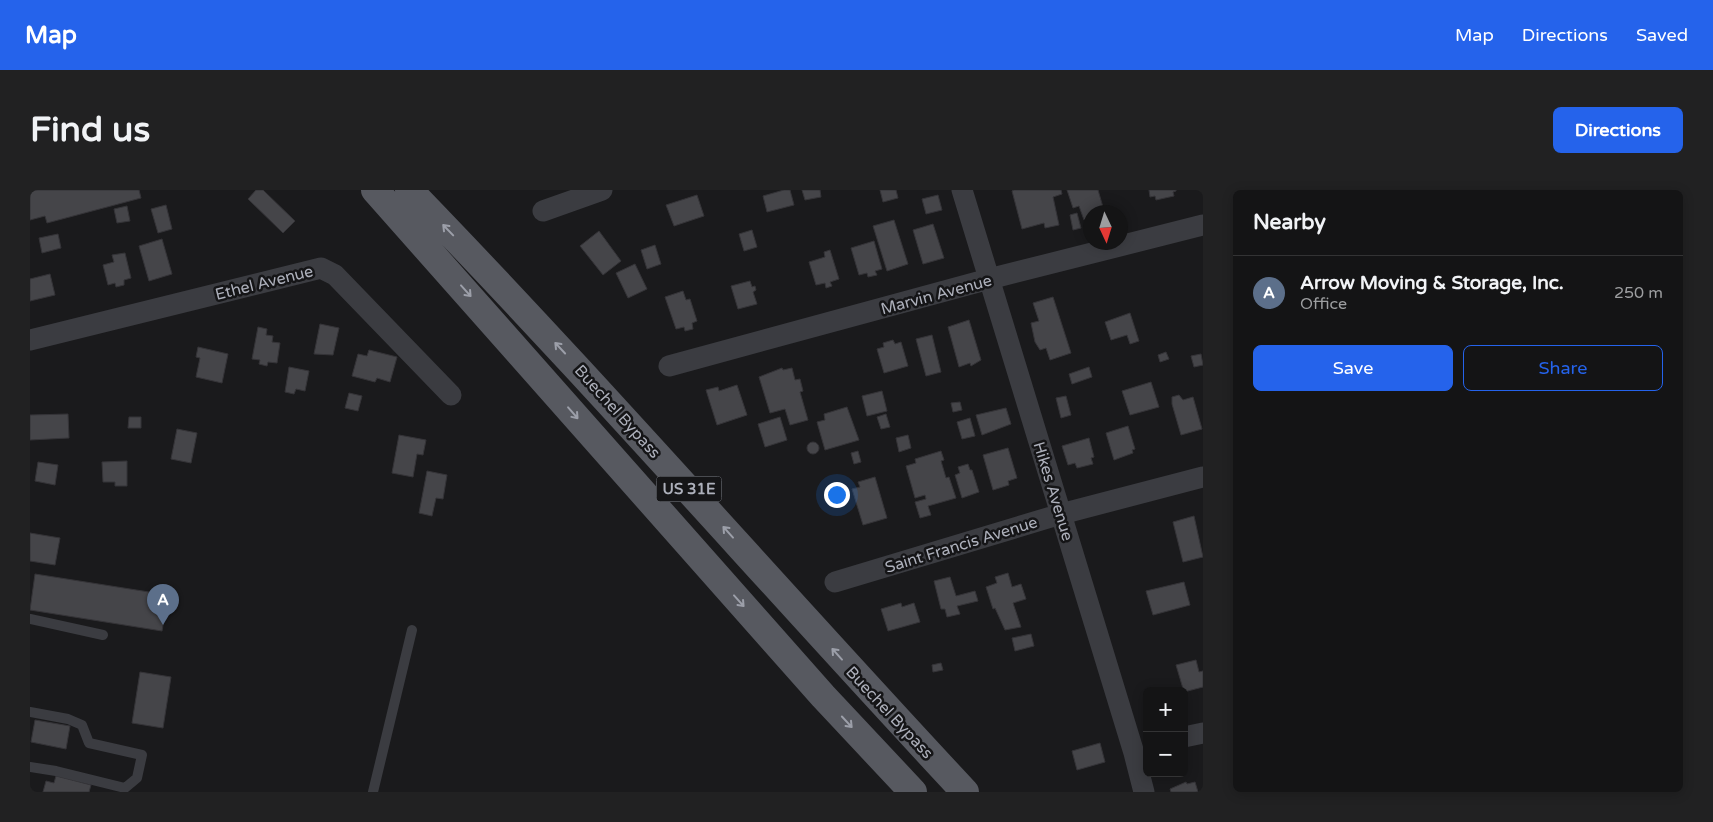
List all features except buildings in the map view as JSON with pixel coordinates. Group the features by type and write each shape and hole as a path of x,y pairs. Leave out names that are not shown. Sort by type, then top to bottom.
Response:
{"main road":[{"name":"US 31E","path":"375,190 816,689 913,792"},
{"name":"Buechel Bypass","path":"409,190 588,378 853,672 965,792"}],"street":[{"path":"543,211 602,190"},
{"name":"Hikes Avenue","path":"962,190 1061,514 1140,750 1144,792"},
{"name":"Marvin Avenue","path":"669,366 989,279 1203,225"},
{"name":"Ethel Avenue","path":"30,340 321,268 335,275 451,395"},
{"name":"Saint Francis Avenue","path":"836,582 1061,514 1203,477"},
{"path":"1188,736 1203,732"}],"lane":[{"path":"30,619 103,635"},
{"path":"373,792 412,630"},
{"path":"30,712 68,719 82,725 90,743 142,756 137,778 125,788 56,771 30,767"}],"place":[{"name":"Arrow Moving & Storage, Inc.","path":"163,625"}]}
